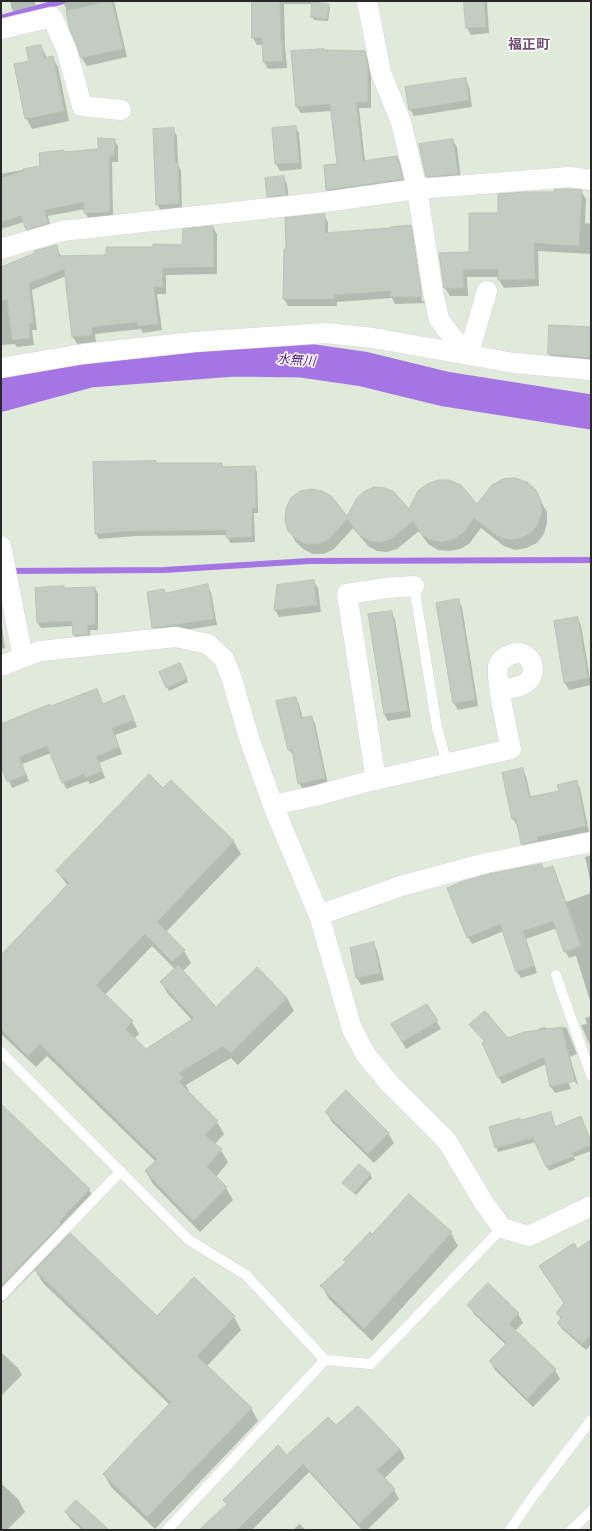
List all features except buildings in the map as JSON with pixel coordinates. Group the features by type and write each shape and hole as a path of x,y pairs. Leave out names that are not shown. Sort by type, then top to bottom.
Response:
{"street":[{"path":"367,1 381,73 401,122 417,189 433,292 439,319 452,337 472,354"},
{"path":"1,29 52,17 67,51 82,106 121,110"},
{"path":"1,249 62,231 318,203 417,189 570,177 591,180"},
{"path":"472,354 488,291"},
{"path":"1,368 83,354 194,342 326,332 472,354 514,363 591,370"},
{"path":"1,546 23,658"},
{"path":"376,780 347,594 387,588 414,586"},
{"path":"1,666 40,651 176,637 208,644 224,659 231,676 249,738 273,805 319,915 352,1029 366,1055 390,1084 446,1141 484,1203 502,1228 529,1236 591,1206"},
{"path":"273,805 511,749 500,690"},
{"path":"319,915 408,884 486,863 591,842"}],"lane":[{"path":"414,586 437,728 447,763"},
{"path":"556,975 591,1075"},
{"path":"1,1052 189,1240 246,1275 324,1360 371,1364 502,1228"},
{"path":"1,1296 121,1171"},
{"path":"167,1530 324,1360"},
{"path":"510,1530 534,1495 591,1420"},
{"path":"571,1530 591,1511"}],"waterway":[{"path":"1,18 63,1"},
{"name":"水無川","path":"1,394 89,370 234,359 301,360 363,369 445,389 591,412"},
{"path":"9,571 164,570 309,561 591,560"}],"district":[{"name":"福正町","path":"529,45"}]}
